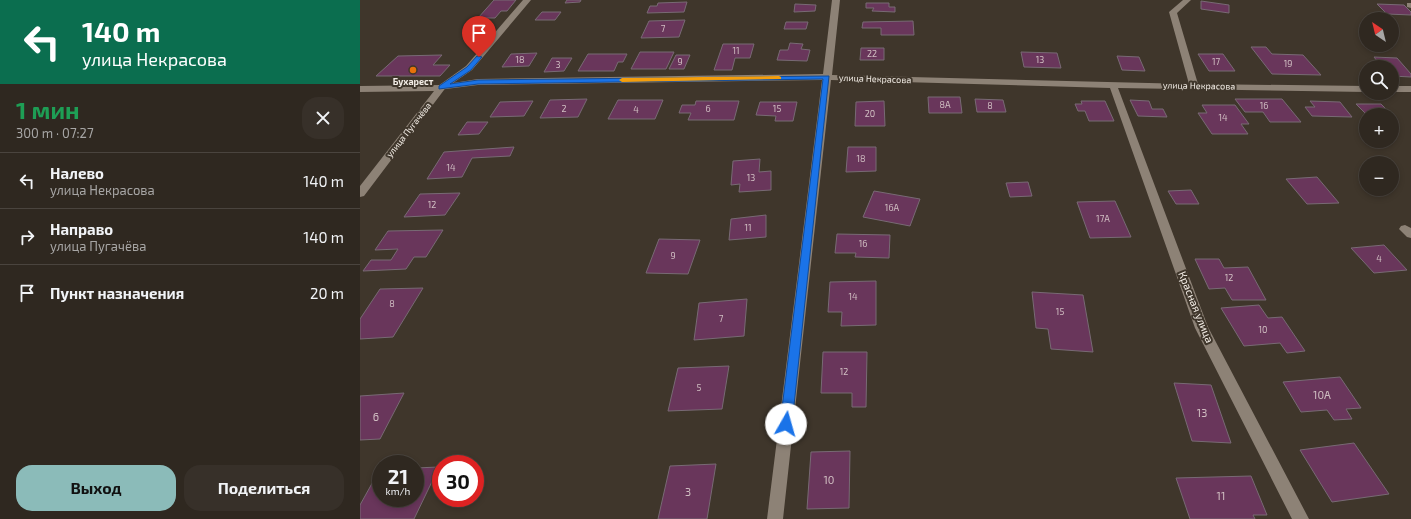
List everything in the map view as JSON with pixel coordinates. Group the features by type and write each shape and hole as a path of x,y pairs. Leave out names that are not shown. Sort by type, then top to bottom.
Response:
{"street":[{"name":"улица Пугачёва","path":"360,193 441,88 469,68 527,0"},
{"path":"775,519 836,0"},
{"path":"1187,0 1173,12 1194,86"},
{"name":"улица Некрасова","path":"360,89 441,88 478,82 826,77 1113,85 1359,89"},
{"name":"Красная улица","path":"1113,85 1202,328 1301,519"},
{"path":"1399,89 1411,89"}],"building":[{"path":"494,0 516,0 507,11 501,11 495,18 478,18"},
{"path":"567,0 581,0 580,2 565,3"},
{"path":"1201,1 1229,5 1229,13 1201,9"},
{"path":"687,2 684,12 647,13 650,6 657,6 658,3"},
{"path":"866,3 889,3 889,7 895,7 895,12 872,11 874,8 866,8"},
{"path":"795,4 816,5 815,11 794,12"},
{"path":"1377,4 1404,5 1411,12 1411,15 1399,14 1399,12 1385,12"},
{"path":"542,12 561,12 555,20 535,20"},
{"path":"685,20 679,37 641,38 649,21"},
{"path":"913,21 914,35 881,35 881,28 862,28 863,22"},
{"path":"786,22 808,22 806,29 784,29"},
{"path":"790,43 803,44 801,49 810,50 807,61 777,60 780,50 788,50"},
{"path":"723,44 754,44 750,58 735,58 732,70 714,70"},
{"path":"1251,47 1266,47 1272,54 1303,55 1321,75 1272,74"},
{"path":"861,48 884,48 884,60 860,60"},
{"path":"640,52 674,52 666,69 631,69"},
{"path":"1021,52 1057,53 1061,68 1024,67"},
{"path":"537,53 529,66 502,67 511,54"},
{"path":"588,54 627,54 623,62 618,62 614,71 578,71"},
{"path":"1198,54 1223,54 1235,71 1209,71"},
{"name":"Бухарест","path":"442,55 433,65 450,65 440,76 376,76 398,56"},
{"path":"676,55 690,55 684,69 669,69"},
{"path":"1117,56 1139,57 1145,71 1122,70"},
{"path":"1374,57 1397,58 1399,60 1376,60"},
{"path":"552,58 572,58 564,71 544,72"},
{"path":"1399,60 1411,74 1411,77 1399,76"},
{"path":"928,97 960,97 962,113 929,113"},
{"path":"587,99 578,117 540,118 550,100"},
{"path":"975,99 1003,100 1006,112 977,112"},
{"path":"1235,99 1282,99 1301,122 1270,122 1263,112 1245,112"},
{"path":"618,100 663,100 655,119 608,119"},
{"path":"1130,100 1149,101 1152,109 1163,109 1167,117 1138,116"},
{"path":"533,101 524,116 490,117 500,102"},
{"path":"696,101 739,101 734,120 688,120 691,113 679,113 682,105 695,105"},
{"path":"884,101 885,126 855,126 856,102"},
{"path":"1081,101 1105,101 1114,121 1089,121 1085,111 1078,111 1075,104 1082,104"},
{"path":"1310,101 1340,102 1352,117 1312,116 1305,107 1315,107"},
{"path":"760,102 797,102 793,121 775,121 776,116 756,115"},
{"path":"1356,104 1381,104 1385,108 1360,108"},
{"path":"1202,105 1235,105 1249,124 1241,124 1248,134 1212,134 1198,113 1207,113"},
{"path":"467,122 488,122 479,134 458,135"},
{"path":"514,147 510,156 472,158 462,177 427,179 444,152"},
{"path":"848,147 876,147 876,171 846,172"},
{"path":"760,159 759,172 771,171 771,190 739,192 740,184 731,185 733,161"},
{"path":"1317,177 1339,203 1307,204 1286,179"},
{"path":"1028,182 1032,196 1010,197 1006,183"},
{"path":"1191,190 1199,204 1176,204 1168,191"},
{"path":"874,191 920,199 910,226 863,217"},
{"path":"460,193 445,215 404,217 420,194"},
{"path":"1115,201 1131,237 1090,238 1077,202"},
{"path":"766,215 766,237 729,240 731,219"},
{"path":"443,230 426,257 414,257 406,269 363,271 371,260 391,260 398,249 375,250 388,231"},
{"path":"837,234 890,235 889,258 855,257 856,253 835,253"},
{"path":"659,239 700,240 688,274 646,273"},
{"path":"1384,245 1407,270 1374,273 1351,248"},
{"path":"1195,259 1219,259 1224,268 1248,267 1266,300 1232,300 1225,288 1209,289"},
{"path":"876,281 876,325 841,326 842,312 828,312 830,282"},
{"path":"423,288 393,337 360,339 360,319 380,289"},
{"path":"1032,292 1083,295 1093,352 1051,349 1048,329 1036,328"},
{"path":"747,299 744,336 694,340 699,303"},
{"path":"1259,305 1268,318 1282,317 1305,351 1287,353 1280,343 1244,346 1221,308"},
{"path":"823,352 867,352 866,407 852,407 852,393 821,393"},
{"path":"729,366 722,409 668,411 678,368"},
{"path":"1340,377 1361,408 1346,409 1352,419 1334,420 1327,410 1301,412 1283,382"},
{"path":"1174,383 1211,385 1231,443 1192,441"},
{"path":"404,393 380,439 360,440 360,396"},
{"path":"1354,443 1389,494 1332,502 1300,450"},
{"path":"850,451 849,508 807,509 811,452"},
{"path":"716,464 707,519 658,519 670,466"},
{"path":"432,467 432,482 424,498 424,468"},
{"path":"1251,476 1267,515 1253,515 1255,519 1190,519 1176,478"},
{"path":"372,483 372,507 420,507 414,519 360,519 360,505"}],"slow traffic":[{"path":"622,80 779,78"}],"place":[{"name":"Бухарест","path":"413,70"}],"route":[{"path":"479,57 469,68 441,88 478,82 826,77 786,424"}]}
